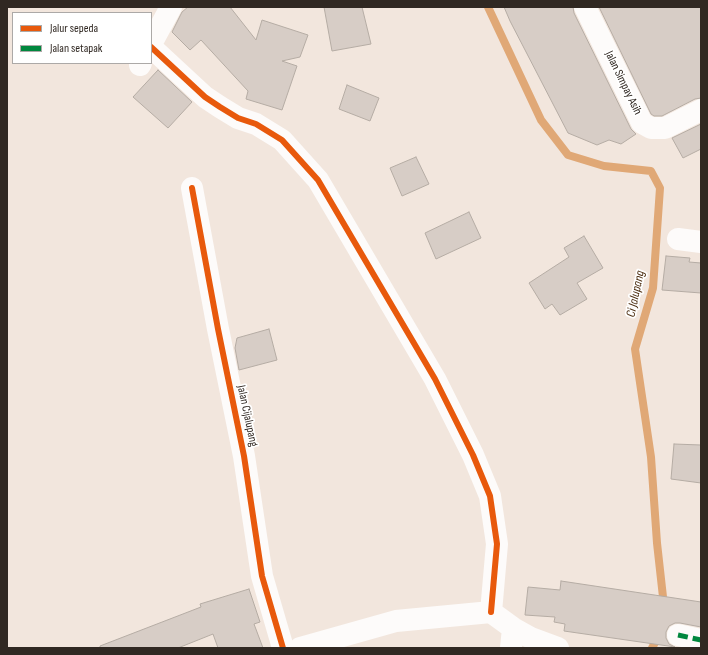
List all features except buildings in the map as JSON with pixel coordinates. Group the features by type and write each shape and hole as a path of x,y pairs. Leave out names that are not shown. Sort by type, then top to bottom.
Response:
{"street":[{"path":"152,42 171,7"},
{"name":"Jalan Simpay Asih","path":"585,7 642,123 651,128 665,128 701,110"},
{"path":"152,63 238,118 256,124 282,140 318,180 435,379 473,455 490,496 497,544 491,612 512,638 531,638 558,648"},
{"name":"Jalan Cijalupang","path":"192,188 218,329 244,456 262,576 283,648"},
{"path":"678,239 701,242"},
{"path":"300,648 396,621 491,612"},
{"path":"678,635 701,640"}],"waterway":[{"name":"Ci Jalupang","path":"488,7 541,120 568,155 604,166 651,171 660,188 653,288 635,349 651,457 657,543 664,606"},
{"name":"Ci Jalupang","path":"652,648 659,635"}],"marked path":[{"path":"678,635 701,640"}],"cycle path":[{"path":"152,48 205,97 238,118 256,124 282,140 318,180 435,379 473,455 490,496 497,544 491,612"},
{"path":"192,188 218,329 244,456 262,576 283,648"}]}
